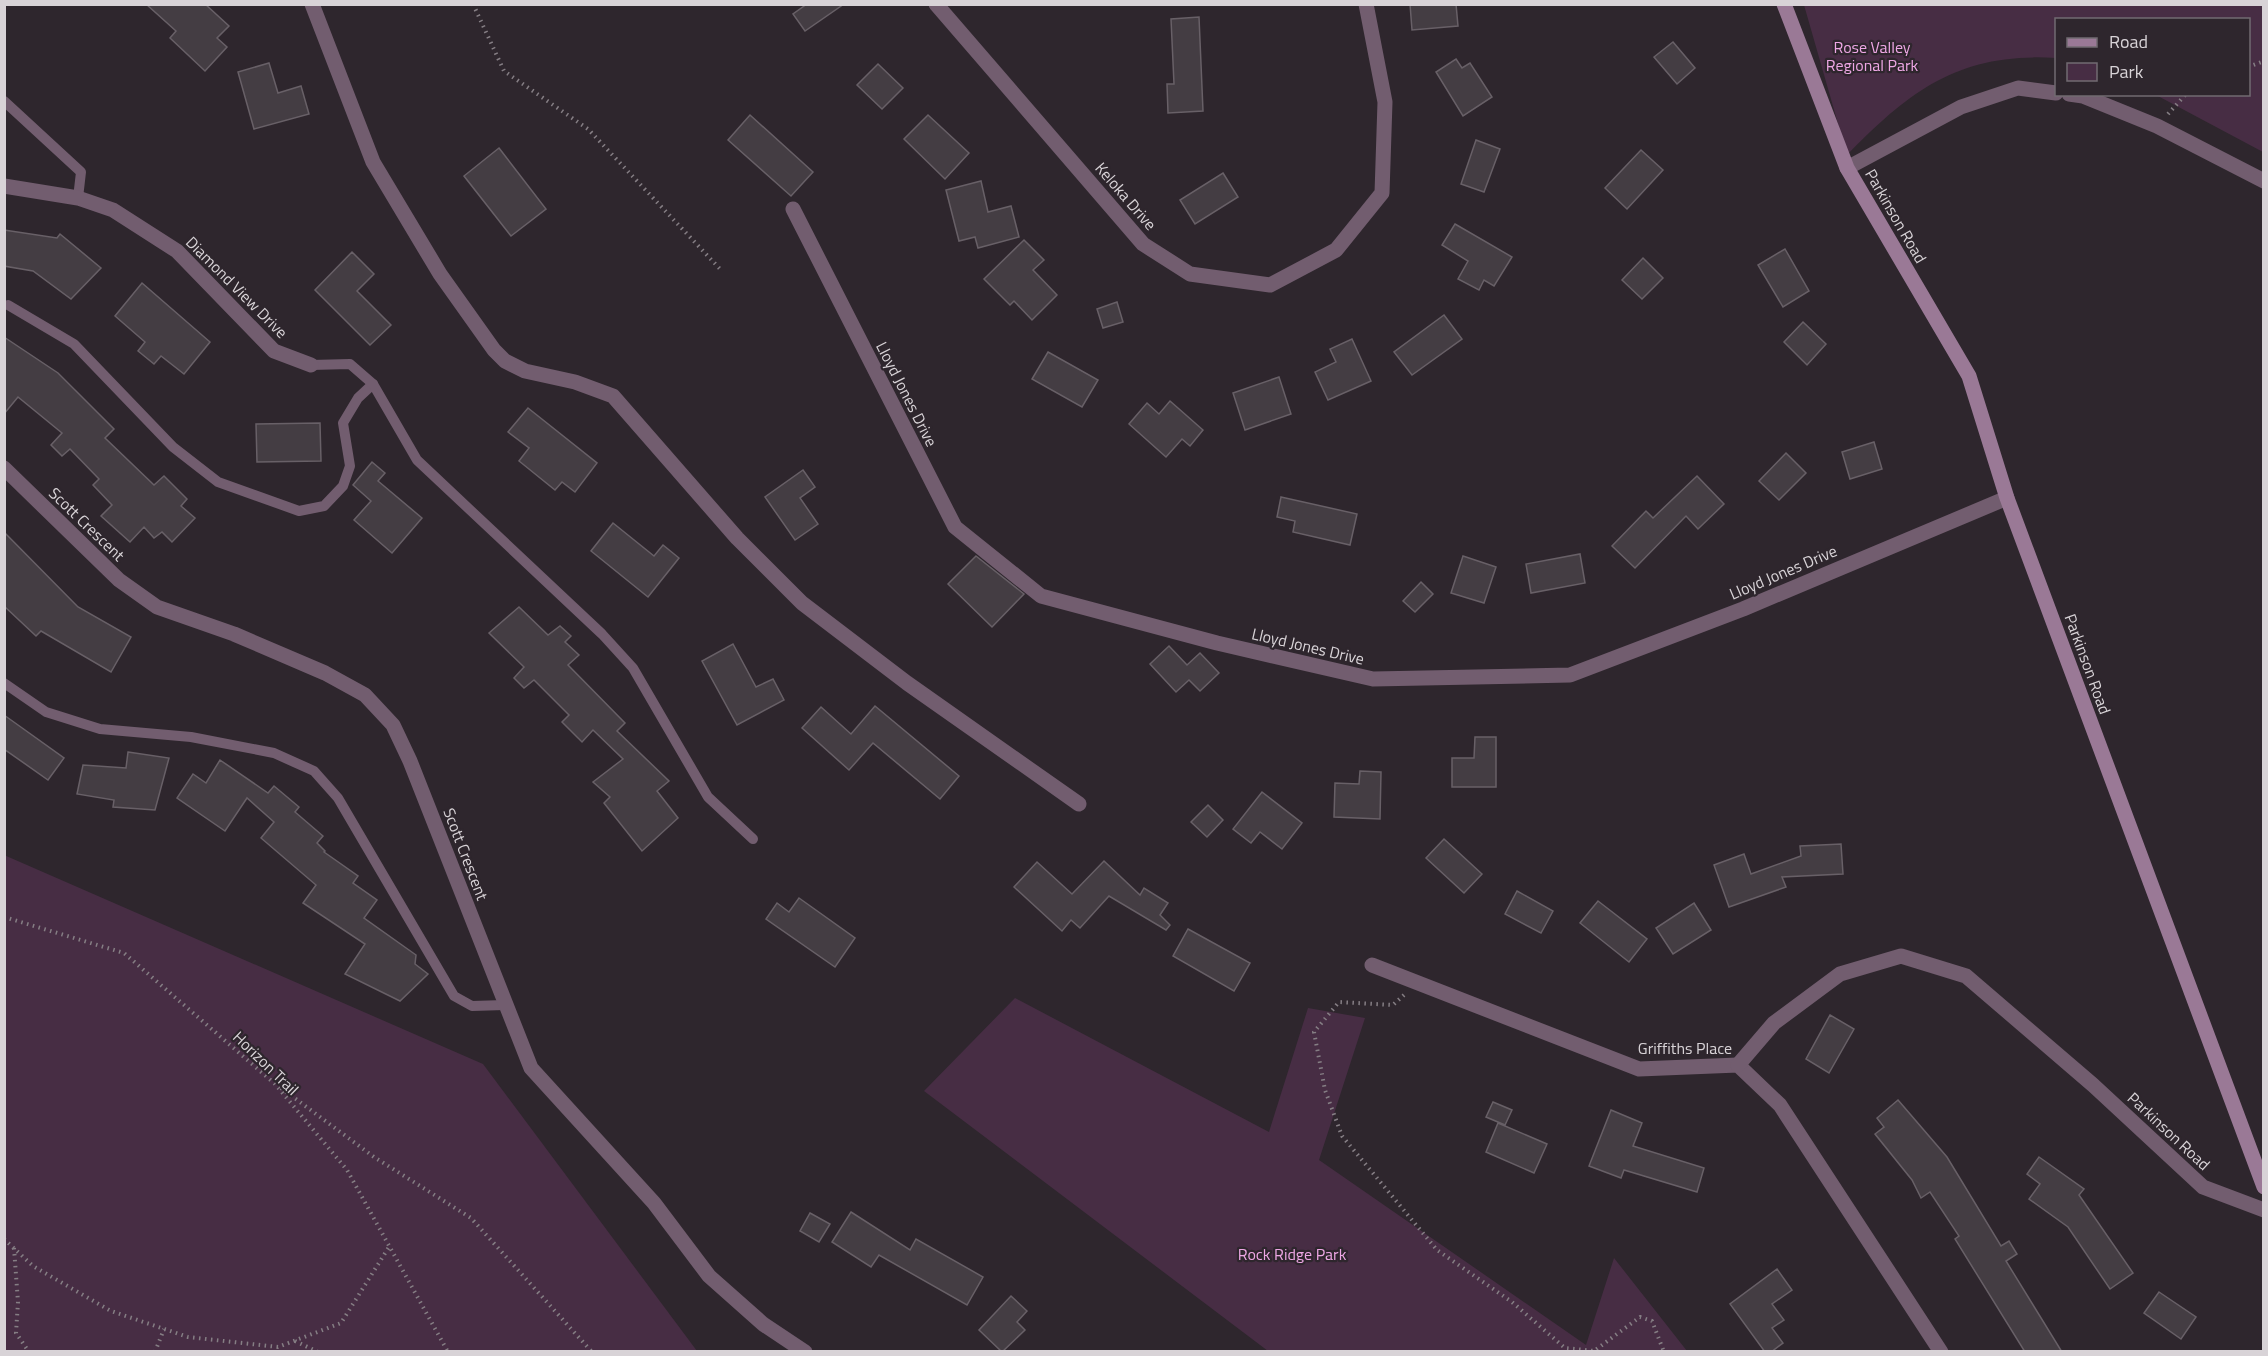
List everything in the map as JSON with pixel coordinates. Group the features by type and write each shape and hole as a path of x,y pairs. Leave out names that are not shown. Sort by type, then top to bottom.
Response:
{"street":[{"path":"312,4 373,162 440,274 494,350 506,361 525,371 575,382 614,396 737,538 802,603 907,683 1079,804"},
{"name":"Keloka Drive","path":"936,4 1143,244 1190,274 1270,285 1336,250 1382,193 1385,102 1366,4"},
{"name":"Parkinson Road","path":"1784,4 1847,168 1969,376 2007,498 2264,1187"},
{"path":"1847,168 1961,107 2018,88 2055,93"},
{"path":"2083,96 2157,126 2264,180"},
{"name":"Diamond View Drive","path":"4,186 78,198 113,210 177,251 274,351 311,364"},
{"name":"Lloyd Jones Drive","path":"793,209 955,527 1041,596 1217,644 1373,679 1570,675 1743,609 2007,498"},
{"name":"Scott Crescent","path":"4,468 119,580 157,607 234,634 325,673 365,695 393,725 410,761 531,1068 654,1203 710,1276 763,1324 805,1352"},
{"name":"Parkinson Road","path":"1738,1065 1774,1023 1840,974 1900,956 1966,976 2093,1085 2203,1187 2264,1210"},
{"name":"Griffiths Place","path":"1372,965 1639,1069 1738,1065 1780,1105 1941,1352"}],"lane":[{"path":"4,101 81,172 78,198"},
{"path":"8,305 74,344 173,447 218,482 299,511 324,506 343,486 350,466 343,423 358,398 373,384"},
{"path":"311,364 350,364 373,384 417,460 602,633 633,668 708,797 753,839"},
{"path":"4,683 45,712 100,729 191,737 273,753 314,771 338,798 454,996 471,1006 505,1005"}],"path":[{"path":"474,4 504,71 588,129 722,271"},
{"path":"2157,126 2184,96"},
{"name":"Horizon Trail","path":"4,917 124,953 275,1084 347,1170 448,1352"},
{"path":"1419,983 1393,1005 1339,1002 1314,1032 1325,1090 1342,1136 1437,1250 1512,1302 1564,1348 1594,1351 1640,1317 1652,1321 1664,1352"},
{"path":"275,1084 375,1157 471,1218 592,1352"},
{"path":"4,1239 33,1266 111,1311 188,1336 278,1347 340,1323 389,1246"},
{"path":"14,1248 18,1302 16,1333 29,1352"},
{"path":"155,1352 164,1329"},
{"path":"294,1340 318,1352"}],"green space":[{"name":"Rose Valley Regional Park","path":"1804,5 2263,5 2263,152 2158,96 2250,96 2250,18 2055,18 2055,58 1992,61 1940,79 1893,111 1847,155"},
{"path":"4,855 483,1064 697,1351 5,1351"},
{"name":"Rock Ridge Park","path":"1015,998 1269,1132 1308,1008 1365,1018 1319,1160 1586,1345 1614,1258 1687,1351 1268,1351 924,1091"}],"building":[{"path":"146,4 205,4 229,26 217,38 227,47 205,71 170,38 176,31"},
{"path":"807,4 844,4 805,31 793,14"},
{"path":"1410,4 1456,4 1458,26 1412,30"},
{"path":"1199,17 1203,111 1168,113 1167,84 1174,84 1171,19"},
{"path":"1673,42 1695,68 1677,84 1654,57"},
{"path":"1456,59 1462,68 1470,63 1492,97 1463,116 1436,72"},
{"path":"269,63 278,93 301,86 309,114 254,129 238,72"},
{"path":"878,64 903,88 882,109 857,85"},
{"path":"750,115 813,172 791,196 728,140"},
{"path":"928,115 969,153 945,179 904,139"},
{"path":"1476,140 1500,149 1484,192 1461,184"},
{"path":"499,148 546,209 511,236 464,176"},
{"path":"1641,150 1663,170 1627,209 1605,188"},
{"path":"1223,173 1238,197 1195,224 1180,200"},
{"path":"981,181 988,212 1011,206 1019,237 978,248 975,237 959,241 946,190"},
{"path":"1455,224 1512,257 1494,286 1484,280 1479,290 1458,279 1468,261 1442,245"},
{"path":"4,230 57,238 60,234 101,268 71,299 33,271 4,266"},
{"path":"1024,240 1044,260 1033,270 1057,295 1032,320 1014,301 1010,305 984,279"},
{"path":"1785,249 1809,291 1783,307 1758,265"},
{"path":"352,252 374,274 357,291 391,325 370,345 315,290"},
{"path":"1643,258 1663,278 1642,299 1622,280"},
{"path":"142,283 210,342 184,374 161,356 154,364 138,351 145,342 115,316"},
{"path":"1117,302 1123,322 1103,328 1097,309"},
{"path":"1444,315 1462,339 1412,375 1394,352"},
{"path":"1803,322 1826,344 1807,365 1784,342"},
{"path":"4,337 58,373 114,429 105,438 154,485 164,476 187,499 181,506 195,518 172,542 162,532 154,538 144,527 130,542 101,516 112,505 93,485 99,479 70,449 62,456 51,445 62,433 18,397 4,414"},
{"path":"1352,339 1371,381 1328,400 1315,372 1336,362 1330,349"},
{"path":"1048,352 1098,380 1082,407 1032,379"},
{"path":"1279,377 1291,414 1245,430 1233,393"},
{"path":"1170,401 1203,430 1190,446 1182,439 1166,457 1129,424 1147,403 1159,414"},
{"path":"528,408 597,463 575,492 562,482 555,490 519,461 529,448 508,432"},
{"path":"320,423 321,461 257,462 256,424"},
{"path":"1874,442 1882,469 1850,479 1842,452"},
{"path":"1786,453 1806,473 1779,500 1759,481"},
{"path":"372,462 385,473 378,481 422,518 392,553 354,520 371,501 353,485"},
{"path":"803,470 815,487 800,498 818,524 795,540 765,497"},
{"path":"1697,476 1724,504 1698,529 1686,516 1635,568 1612,546 1646,511 1653,518"},
{"path":"1281,497 1357,514 1350,545 1293,532 1295,521 1277,517"},
{"path":"613,523 654,556 663,545 679,558 648,597 591,551"},
{"path":"4,532 78,607 131,637 111,672 41,631 36,636 4,606"},
{"path":"1580,554 1585,583 1531,593 1526,564"},
{"path":"976,556 1024,594 992,627 948,584"},
{"path":"1463,556 1496,567 1484,603 1451,593"},
{"path":"1421,582 1433,594 1415,612 1403,601"},
{"path":"519,607 548,635 560,626 571,636 565,642 579,655 568,665 625,723 617,731 669,781 657,791 678,818 642,851 604,803 610,797 593,782 623,759 593,730 582,742 562,722 569,715 534,680 524,688 514,678 524,667 489,633"},
{"path":"733,644 756,687 773,679 784,700 737,725 702,661"},
{"path":"1169,646 1187,665 1200,653 1219,673 1200,691 1189,680 1176,692 1150,664"},
{"path":"875,706 959,776 940,799 873,743 849,770 802,728 821,707 851,734"},
{"path":"4,715 64,758 48,780 4,749"},
{"path":"1475,737 1496,737 1496,787 1452,787 1452,758 1474,758"},
{"path":"128,752 169,758 155,810 113,807 114,800 77,794 83,765 126,768"},
{"path":"220,760 268,793 274,786 299,807 295,812 323,836 317,843 324,852 358,876 353,883 377,900 364,918 416,955 415,964 428,974 400,1001 345,974 365,944 303,903 316,885 261,838 274,822 247,798 225,831 177,798 193,774 206,783"},
{"path":"1360,771 1381,772 1380,819 1334,817 1335,783 1359,784"},
{"path":"1262,792 1302,823 1282,849 1260,832 1251,843 1233,829"},
{"path":"1208,805 1223,820 1207,837 1191,822"},
{"path":"1444,839 1482,874 1464,893 1426,858"},
{"path":"1841,844 1843,874 1782,877 1786,887 1729,907 1714,865 1744,854 1751,874 1801,856 1800,846"},
{"path":"1104,861 1140,895 1144,888 1168,903 1160,915 1170,925 1166,930 1109,896 1080,928 1071,920 1062,931 1014,887 1037,862 1072,894"},
{"path":"1517,891 1553,911 1541,933 1505,914"},
{"path":"799,898 855,938 835,967 766,919 777,903 789,912"},
{"path":"1598,901 1647,939 1629,962 1580,923"},
{"path":"1694,903 1711,930 1673,954 1656,928"},
{"path":"1188,929 1250,963 1234,991 1173,956"},
{"path":"1830,1015 1854,1029 1829,1073 1806,1059"},
{"path":"1898,1100 1947,1157 2001,1246 2009,1241 2017,1254 2006,1261 2062,1352 2025,1352 1955,1239 1959,1236 1930,1192 1921,1198 1912,1180 1875,1134 1884,1127 1877,1118"},
{"path":"1493,1102 1512,1110 1505,1125 1486,1117"},
{"path":"1611,1110 1642,1123 1633,1146 1704,1168 1697,1192 1624,1170 1621,1178 1589,1166"},
{"path":"1498,1123 1547,1144 1534,1173 1486,1152"},
{"path":"2039,1157 2084,1189 2079,1195 2133,1273 2110,1289 2068,1227 2029,1199 2040,1184 2027,1174"},
{"path":"851,1212 910,1250 916,1239 983,1277 967,1305 879,1255 871,1267 832,1242"},
{"path":"810,1213 830,1224 819,1242 800,1231"},
{"path":"1777,1269 1792,1290 1772,1304 1784,1320 1772,1328 1783,1343 1771,1352 1765,1352 1730,1304"},
{"path":"2159,1292 2196,1317 2181,1339 2144,1313"},
{"path":"1011,1296 1027,1311 1017,1322 1025,1330 1002,1352 979,1330"}]}
